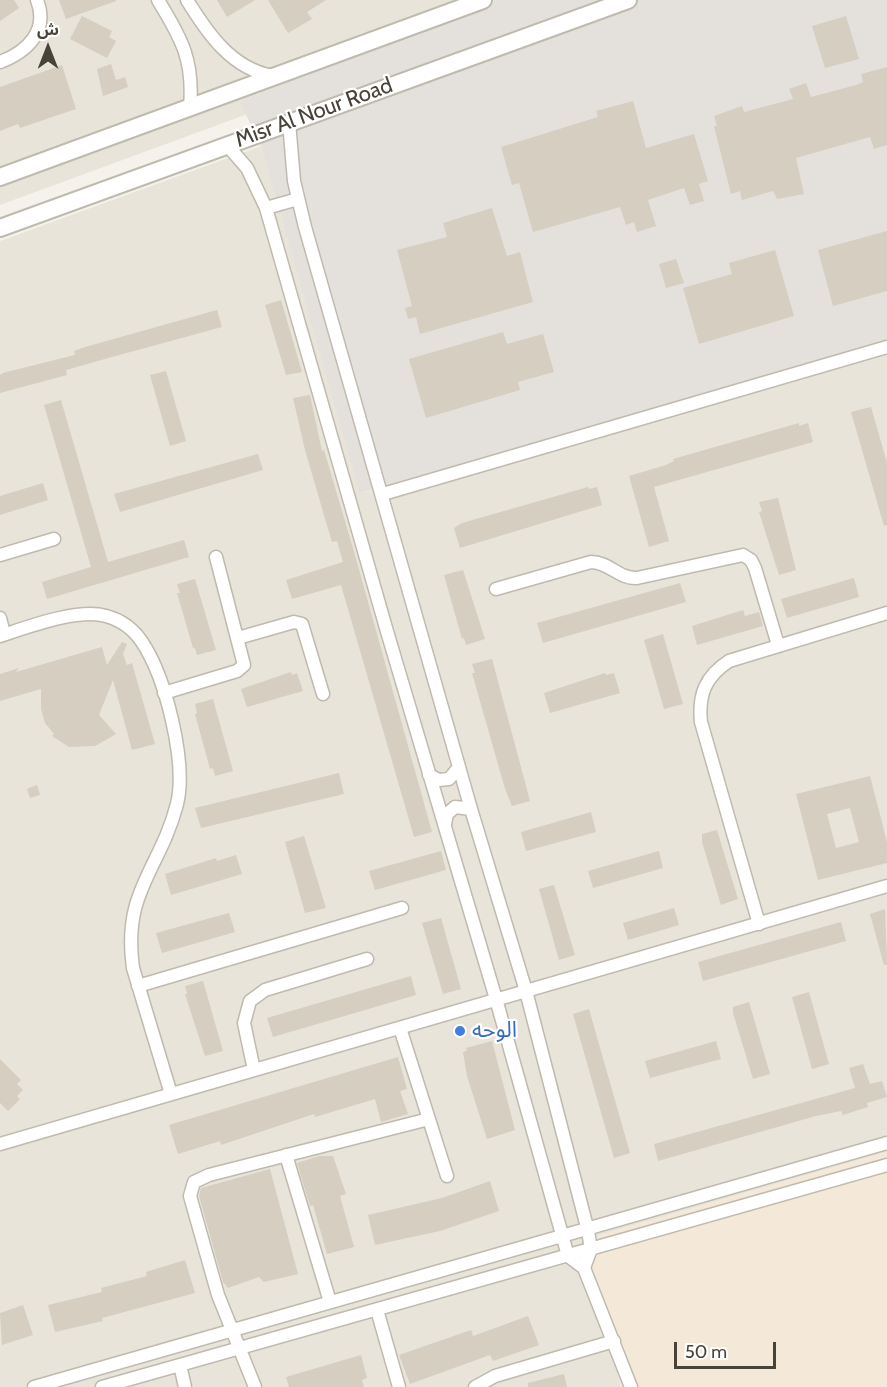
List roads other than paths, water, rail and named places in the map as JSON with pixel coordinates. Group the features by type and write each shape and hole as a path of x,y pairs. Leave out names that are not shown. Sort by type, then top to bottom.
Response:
{"street":[{"path":"0,62 18,56 34,40 40,18 37,0"},
{"path":"159,0 187,52 192,83 190,107"},
{"path":"187,0 229,55 250,69 274,76"},
{"path":"0,177 483,0"},
{"name":"Misr Al Nour Road","path":"0,228 625,1"},
{"path":"289,122 292,168 298,199 471,810 526,991 588,1231 591,1249 584,1268"},
{"path":"227,145 247,168 266,208 496,999 568,1256 584,1268 631,1387"},
{"path":"266,208 298,199"},
{"path":"383,495 887,347"},
{"path":"0,555 54,539"},
{"path":"496,589 591,562 606,564 631,578 743,555 751,560 755,568 778,645"},
{"path":"164,693 240,669 244,662 216,557"},
{"path":"759,924 718,784 699,707 701,693 717,669 729,661 887,614"},
{"path":"0,618 2,635 75,616 106,616 121,622 143,643 164,693 173,730 180,786 170,827 138,892 133,910 130,949 138,986 171,1094"},
{"path":"238,638 294,622 302,624 323,694"},
{"path":"429,775 438,780 449,779 459,767"},
{"path":"445,824 447,814 455,807 471,810"},
{"path":"0,1144 887,886"},
{"path":"138,986 402,908"},
{"path":"254,1070 244,1023 245,1011 257,994 367,959"},
{"path":"400,1028 447,1176"},
{"path":"255,1387 215,1284 190,1196 192,1186 199,1179 209,1175 429,1119"},
{"path":"34,1387 588,1231 887,1143"},
{"path":"286,1155 330,1302"},
{"path":"102,1387 241,1350 887,1165"},
{"path":"377,1310 399,1387"},
{"path":"475,1387 495,1376 614,1341"},
{"path":"180,1365 185,1387"}],"place":[{"name":"الوحه","path":"460,1031"}]}
